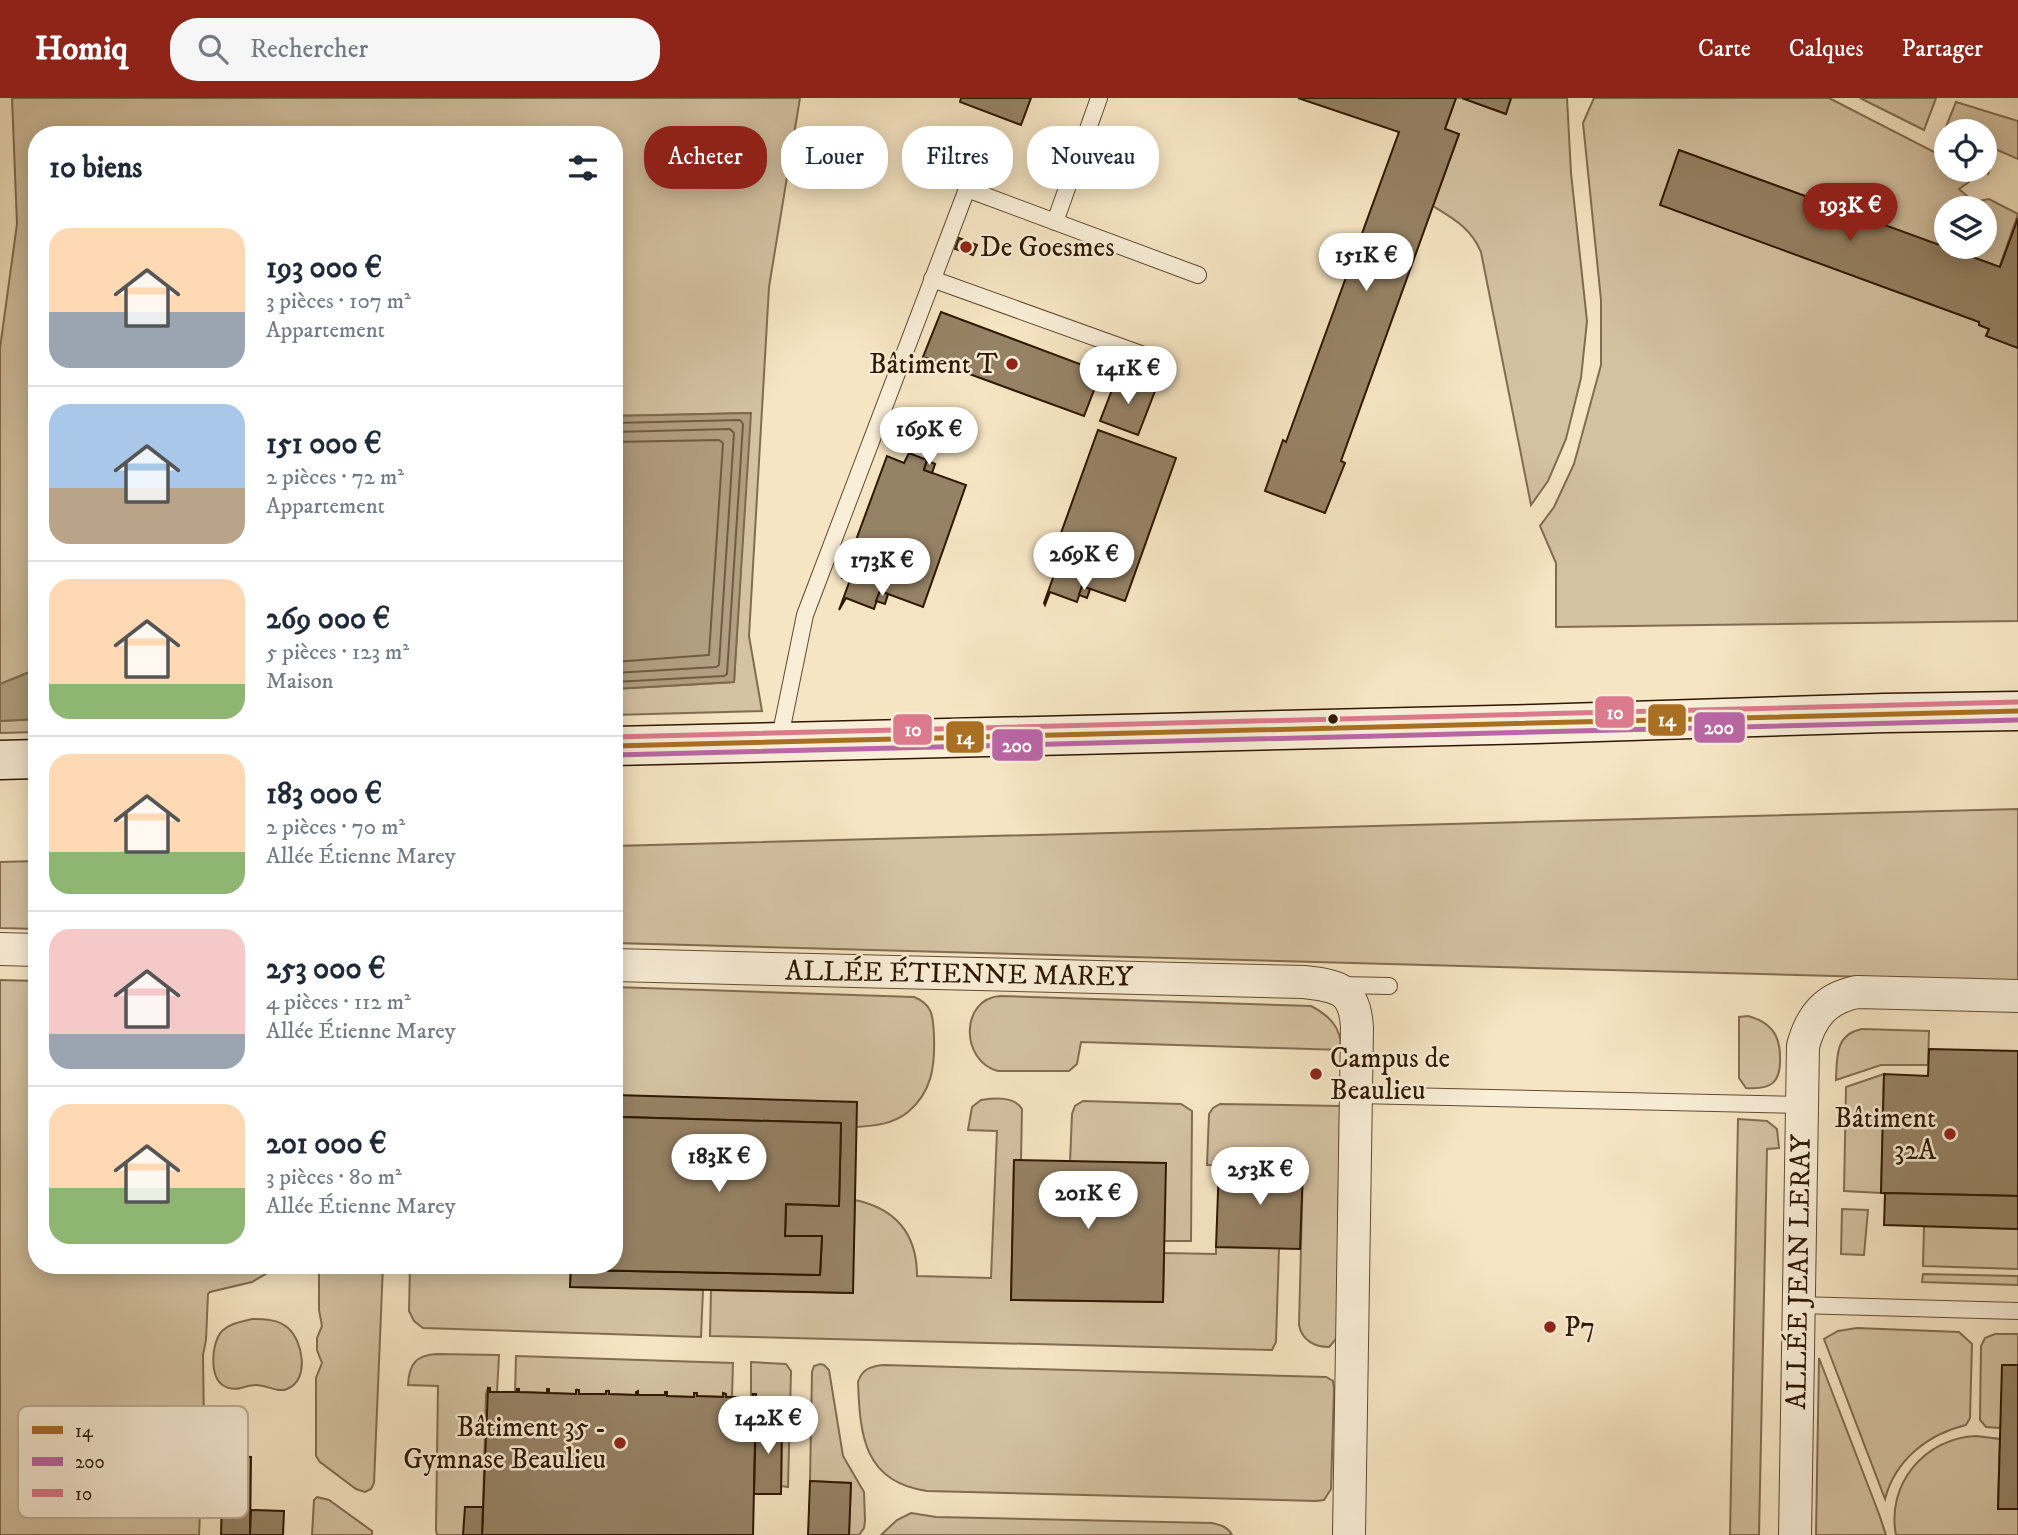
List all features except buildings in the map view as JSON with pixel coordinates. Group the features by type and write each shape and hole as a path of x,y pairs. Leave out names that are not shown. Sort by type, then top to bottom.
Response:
{"main road":[{"path":"623,746 2018,711"},
{"path":"0,760 28,759"}],"street":[{"path":"0,949 28,950"},
{"name":"ALLÉE ÉTIENNE MAREY","path":"623,965 1316,984"},
{"path":"1316,984 1344,992 1355,1007 1357,1028 1349,1535"},
{"name":"ALLÉE JEAN LERAY","path":"1795,1535 1803,1046 1808,1027 1818,1012 1835,998 1857,992 2018,996"}],"lane":[{"path":"1055,222 1099,98"},
{"path":"779,742 805,615 967,189 1198,275"},
{"path":"932,279 1166,363"},
{"path":"1316,984 1389,986"},
{"path":"1357,1095 1803,1105"},
{"path":"1797,1305 2018,1311"}],"shaded area":[{"path":"12,98 800,98 795,126 781,126 781,189 785,189 769,287 749,636 762,711 623,715 623,688 734,682 750,413 623,416 623,126 28,126 28,673 0,684 0,348 17,224"},
{"path":"1456,98 1505,114 1511,98 1567,98 1571,173 1587,321 1581,378 1566,439 1548,481 1531,505 1481,252 1467,230 1433,206 1459,134 1445,129"},
{"path":"1594,98 1829,98 1934,152 1934,182 1969,182 1959,189 1967,196 1934,196 1934,259 1997,259 1997,203 2018,214 1979,325 1989,329 1986,335 2018,348 2018,621 1556,627 1556,563 1540,526 1554,507 1574,464 1601,365 1601,300 1583,123"},
{"path":"1860,98 1936,98 1924,130"},
{"path":"1956,102 2018,121 2018,159 1997,150 1997,119 1949,119"},
{"path":"28,719 28,732 0,733 0,721"},
{"path":"2018,809 2018,981 623,943 623,846"},
{"path":"28,861 28,929 0,928 0,862"},
{"path":"0,980 28,981 28,1274 266,1274 252,1282 208,1294 203,1355 204,1406 18,1406 18,1518 200,1518 199,1535 0,1535"},
{"path":"623,987 914,997 921,1000 929,1008 933,1018 933,1068 927,1087 916,1104 902,1116 884,1124 856,1127 623,1096"},
{"path":"1000,996 1311,1006 1334,1024 1341,1050 1081,1042 1077,1064 1069,1071 998,1071 986,1065 977,1055 971,1044 970,1031 977,1008 987,1000"},
{"path":"1748,1016 1772,1030 1780,1049 1777,1078 1762,1088 1746,1088 1739,1078 1739,1017"},
{"path":"1862,1029 1929,1031 1928,1065 1881,1065 1836,1080 1842,1041"},
{"path":"1884,1074 1881,1193 1844,1191 1846,1087"},
{"path":"981,1100 1009,1100 1022,1109 1021,1160 1014,1160 1011,1300 1163,1302 1164,1253 1216,1254 1216,1247 1279,1248 1276,1342 1272,1350 710,1336 711,1290 852,1293 855,1200 882,1210 902,1226 913,1248 917,1276 991,1278 997,1131 968,1130 972,1107"},
{"path":"1083,1101 1181,1104 1192,1111 1191,1241 1164,1241 1165,1163 1070,1162 1072,1114 1075,1106"},
{"path":"1220,1104 1340,1106 1337,1338 1329,1347 1310,1342 1299,1325 1303,1167 1207,1165 1209,1114"},
{"path":"1738,1119 1767,1121 1777,1129 1779,1148 1767,1149 1759,1535 1730,1535"},
{"path":"1842,1209 1868,1210 1864,1255 1841,1254"},
{"path":"1924,1226 2018,1229 2018,1269 1923,1266"},
{"path":"319,1274 383,1274 374,1483 371,1489 365,1492 356,1489 316,1456 316,1378 322,1363 317,1350 317,1338 322,1326"},
{"path":"410,1274 571,1274 570,1287 703,1290 701,1337 423,1328 414,1321 409,1311"},
{"path":"1923,1274 2018,1276 2018,1285 1922,1282"},
{"path":"252,1319 280,1323 288,1328 297,1342 302,1360 301,1369 299,1378 287,1389 256,1385 232,1389 219,1382 213,1360 218,1336 229,1326"},
{"path":"1857,1328 1959,1332 1972,1344 1970,1418 1966,1425 1939,1435 1915,1451 1897,1472 1885,1499 1824,1339 1838,1331"},
{"path":"1995,1334 2018,1334 2018,1365 2000,1428 1986,1427 1980,1420 1981,1346 1985,1338"},
{"path":"499,1355 497,1392 490,1392 488,1388 486,1394 483,1507 463,1535 437,1535 436,1530 438,1386 408,1385 410,1371 415,1362 424,1356"},
{"path":"516,1356 733,1363 732,1397 697,1396 696,1393 694,1397 667,1396 665,1392 665,1395 638,1395 638,1391 636,1395 609,1394 608,1391 606,1394 579,1394 577,1390 576,1394 549,1393 547,1389 547,1393 519,1392 518,1389 515,1392"},
{"path":"1819,1358 1879,1514 1886,1535 1816,1535"},
{"path":"751,1362 786,1364 791,1371 788,1487 781,1486 782,1419 756,1417 756,1394 751,1397"},
{"path":"820,1364 829,1370 843,1456 864,1492 865,1521 859,1535 849,1535 851,1483 810,1481 812,1372 814,1366"},
{"path":"884,1365 1326,1377 1333,1381 1334,1388 1331,1489 1324,1500 1316,1501 927,1491 906,1486 890,1478 878,1467 864,1438 858,1382 868,1369"},
{"path":"1976,1436 2000,1439 1998,1508 2018,1509 2018,1535 1896,1535 1894,1516 1897,1498 1913,1467 1941,1445"},
{"path":"317,1497 329,1500 372,1531 372,1535 312,1535 314,1500"},
{"path":"911,1513 936,1517 1212,1523 1224,1527 1232,1535 881,1535 897,1520"}],"water":[{"path":"751,413 734,682 623,688 623,416"},
{"path":"28,673 28,719 0,721 0,684"}],"transit line":[{"name":"10","path":"623,737 2018,702"},
{"name":"14","path":"623,746 2018,711"},
{"name":"200","path":"623,755 2018,720"}],"place":[{"name":"De Goesmes","path":"966,247"},
{"name":"Bâtiment T","path":"1012,364"},
{"name":"Campus de Beaulieu","path":"1316,1074"},
{"name":"Bâtiment 32A","path":"1950,1134"},
{"name":"P7","path":"1550,1327"},
{"name":"Bâtiment 35 - Gymnase Beaulieu","path":"620,1443"}]}
